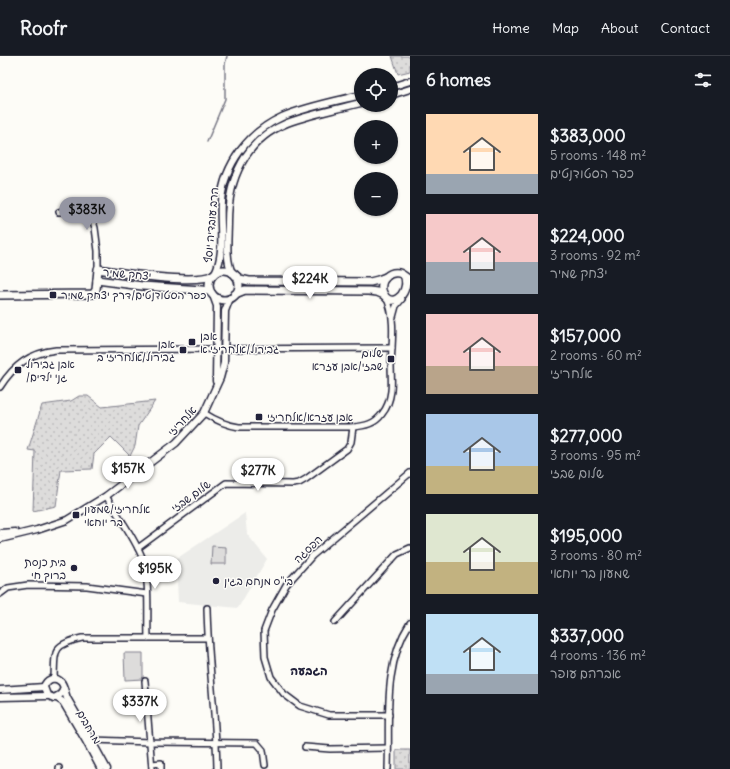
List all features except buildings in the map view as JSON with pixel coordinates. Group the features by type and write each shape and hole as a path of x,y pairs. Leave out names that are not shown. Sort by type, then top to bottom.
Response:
{"main road":[{"name":"יצחק שמיר","path":"98,269 144,276 196,279 207,278 214,274"},
{"path":"97,280 98,269"},
{"path":"224,270 234,274 244,280 257,281 370,282 396,273 402,274 408,278 409,287 406,297 393,300 377,292 368,291 246,290 221,300 213,295 209,285 214,274 224,270"},
{"path":"233,296 238,285 234,274"},
{"path":"385,296 382,287 386,277"},
{"name":"יצחק שמיר","path":"0,295 89,295 93,294 96,290 97,280 142,286 205,290 213,295"}],"street":[{"path":"398,85 410,81"},
{"path":"398,93 410,90"},
{"name":"הרב עובדיה יוסף","path":"214,274 220,256 221,200 223,187 227,173 240,150 260,130 284,116 354,97"},
{"name":"הרב עובדיה יוסף","path":"234,274 228,259 229,201 235,176 247,154 264,136 286,124 354,105"},
{"path":"59,212 88,205 95,228 98,251 98,269"},
{"name":"אלחריזי","path":"213,295 217,306 216,387"},
{"name":"אלחריזי","path":"0,539 68,520 106,496 176,443 204,413 216,387 222,371 225,311 233,296"},
{"path":"204,413 229,426 239,427 353,427 364,426 376,421 383,413 389,402 391,391 391,310 385,296"},
{"path":"392,328 396,306 406,297"},
{"path":"0,387 18,366 27,359 35,354 56,350 392,348"},
{"name":"שלום שבזי","path":"138,548 226,483 293,484 306,480 347,449 351,442 353,427"},
{"name":"הפסגה","path":"389,715 329,715 300,706 284,694 271,677 265,656 264,631 272,610 286,585 307,562 410,473"},
{"path":"106,496 138,548 143,560 146,573 148,638"},
{"name":"אלחריזי","path":"0,533 29,531"},
{"path":"335,622 397,554 410,548"},
{"path":"0,594 8,588 28,585 87,586 147,594"},
{"path":"207,608 208,638 217,743 217,769"},
{"path":"389,769 388,748 390,679 395,653 402,634 410,623"},
{"path":"54,679 55,653 60,646 68,641 82,638 208,638"},
{"path":"0,696 47,696 57,698 62,694 64,689 62,683 54,679 46,682 44,687 47,696"},
{"path":"145,681 152,766 161,762 161,769"},
{"path":"0,690 44,687"},
{"name":"מרחבים","path":"64,689 68,699 107,769"},
{"name":"מרחבים","path":"57,698 63,702 101,769"},
{"path":"92,740 257,743 262,750 265,765"},
{"path":"305,747 330,749 388,748"}],"shaded area":[{"path":"392,56 410,56 410,71 398,74 398,68 396,68"},
{"path":"79,396 88,396 102,407 155,401 138,426 135,446 130,456 111,437 94,454 92,469 61,470 56,506 33,511 35,451 28,450 42,405 71,401"},
{"name":"בי\"ס מנחם בגין","path":"245,513 247,534 267,559 238,608 178,602 176,559"},
{"path":"212,546 226,547 226,564 211,564"},
{"path":"124,653 143,653 143,679 125,680"},
{"path":"396,750 410,750 410,769 396,769"}],"waterway":[{"path":"207,142 225,99 225,64 227,56"}],"place":[{"name":"כפר הסטודנטים/דרך יצחק שמיר","path":"53,295"},
{"name":"אבן גבירול/אלחריזי א","path":"192,342"},
{"name":"אבן גבירול/אלחריזי ב","path":"183,350"},
{"name":"שלום שבזי/אבן עזרא","path":"391,359"},
{"name":"אבן גבירול /גני ילדים","path":"18,370"},
{"name":"אבן עזרא/אלחריזי","path":"259,417"},
{"name":"אלחריזי/שמעון בר יוחאי","path":"76,515"},
{"name":"בית כנסת ברוך חי","path":"74,568"},
{"name":"בי\"ס מנחם בגין","path":"216,581"}],"district":[{"name":"הגבעה","path":"309,670"}]}
